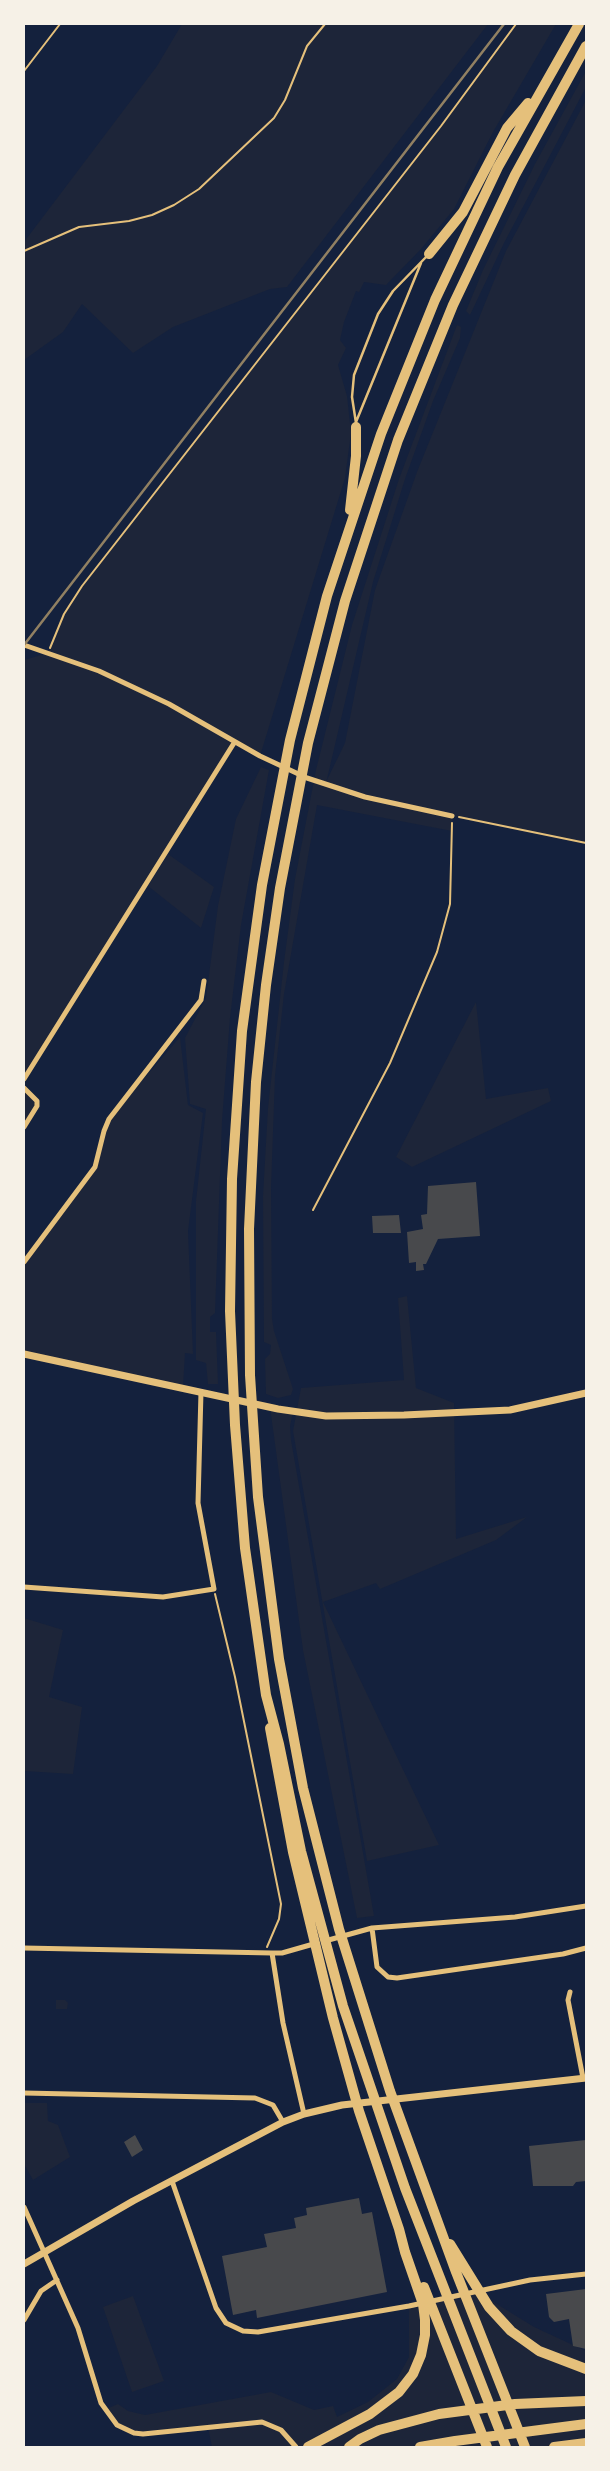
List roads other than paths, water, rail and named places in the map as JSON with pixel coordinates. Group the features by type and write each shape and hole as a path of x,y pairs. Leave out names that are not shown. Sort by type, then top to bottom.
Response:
{"highway":[{"path":"308,2447 370,2414 399,2392 413,2374 421,2355 425,2342 425,2320 423,2304 405,2252 399,2228 372,2154 351,2084 293,1852 272,1746 245,1548 232,1376 230,1229 237,1090 255,930 276,807 314,644 348,529 384,425 436,300 498,167 578,24"},
{"path":"526,2447 471,2311 386,2078 346,1954 314,1836 284,1691 263,1546 253,1424 248,1286 250,1180 260,1042 278,897 298,791 329,658 365,534 415,395 461,288 515,175 586,46"},
{"path":"426,258 463,212 507,128 545,81"},
{"path":"348,529 356,456 356,425"},
{"path":"266,1695 279,1744 301,1850 326,1948 368,2081 405,2188 506,2447"},
{"path":"438,2223 489,2307 504,2325 529,2345 550,2356 586,2369"},
{"path":"399,2228 411,2250 487,2447"},
{"path":"349,2447 366,2435 398,2424 454,2411 515,2404 586,2401"},
{"path":"420,2447 455,2440 586,2424"},
{"path":"554,2447 586,2443"}],"street":[{"path":"24,645 98,671 169,704 260,756 325,784 365,797 452,816"},
{"path":"24,1080 234,742"},
{"path":"24,1262 95,1167 99,1159 104,1131 109,1119 201,1000 204,981"},
{"path":"24,1088 37,1101 37,1106 24,1127"},
{"path":"24,1354 214,1396 326,1416 440,1414 510,1410 586,1392"},
{"path":"24,1586 163,1598 214,1589 198,1503 201,1392"},
{"path":"24,1948 272,1953 291,1950 369,1929 515,1917 586,1906"},
{"path":"369,1929 377,1967 388,1977 397,1978 562,1954 586,1948"},
{"path":"272,1953 283,2023 304,2114"},
{"path":"24,2264 172,2180 283,2122 304,2114 342,2105 585,2078 568,2000 570,1992"},
{"path":"24,2093 255,2098 272,2105 283,2122"},
{"path":"172,2180 216,2308 226,2323 243,2331 258,2332 409,2306 530,2280 586,2274"},
{"path":"24,2207 78,2328 101,2403 117,2425 134,2433 143,2434 251,2422 267,2424 281,2430 296,2447"},
{"path":"24,2320 40,2291 57,2280"}],"lane":[{"path":"356,425 352,390 358,364 387,299 426,258"},
{"path":"356,425 426,258"}],"railway":[{"path":"24,645 504,24"}]}
